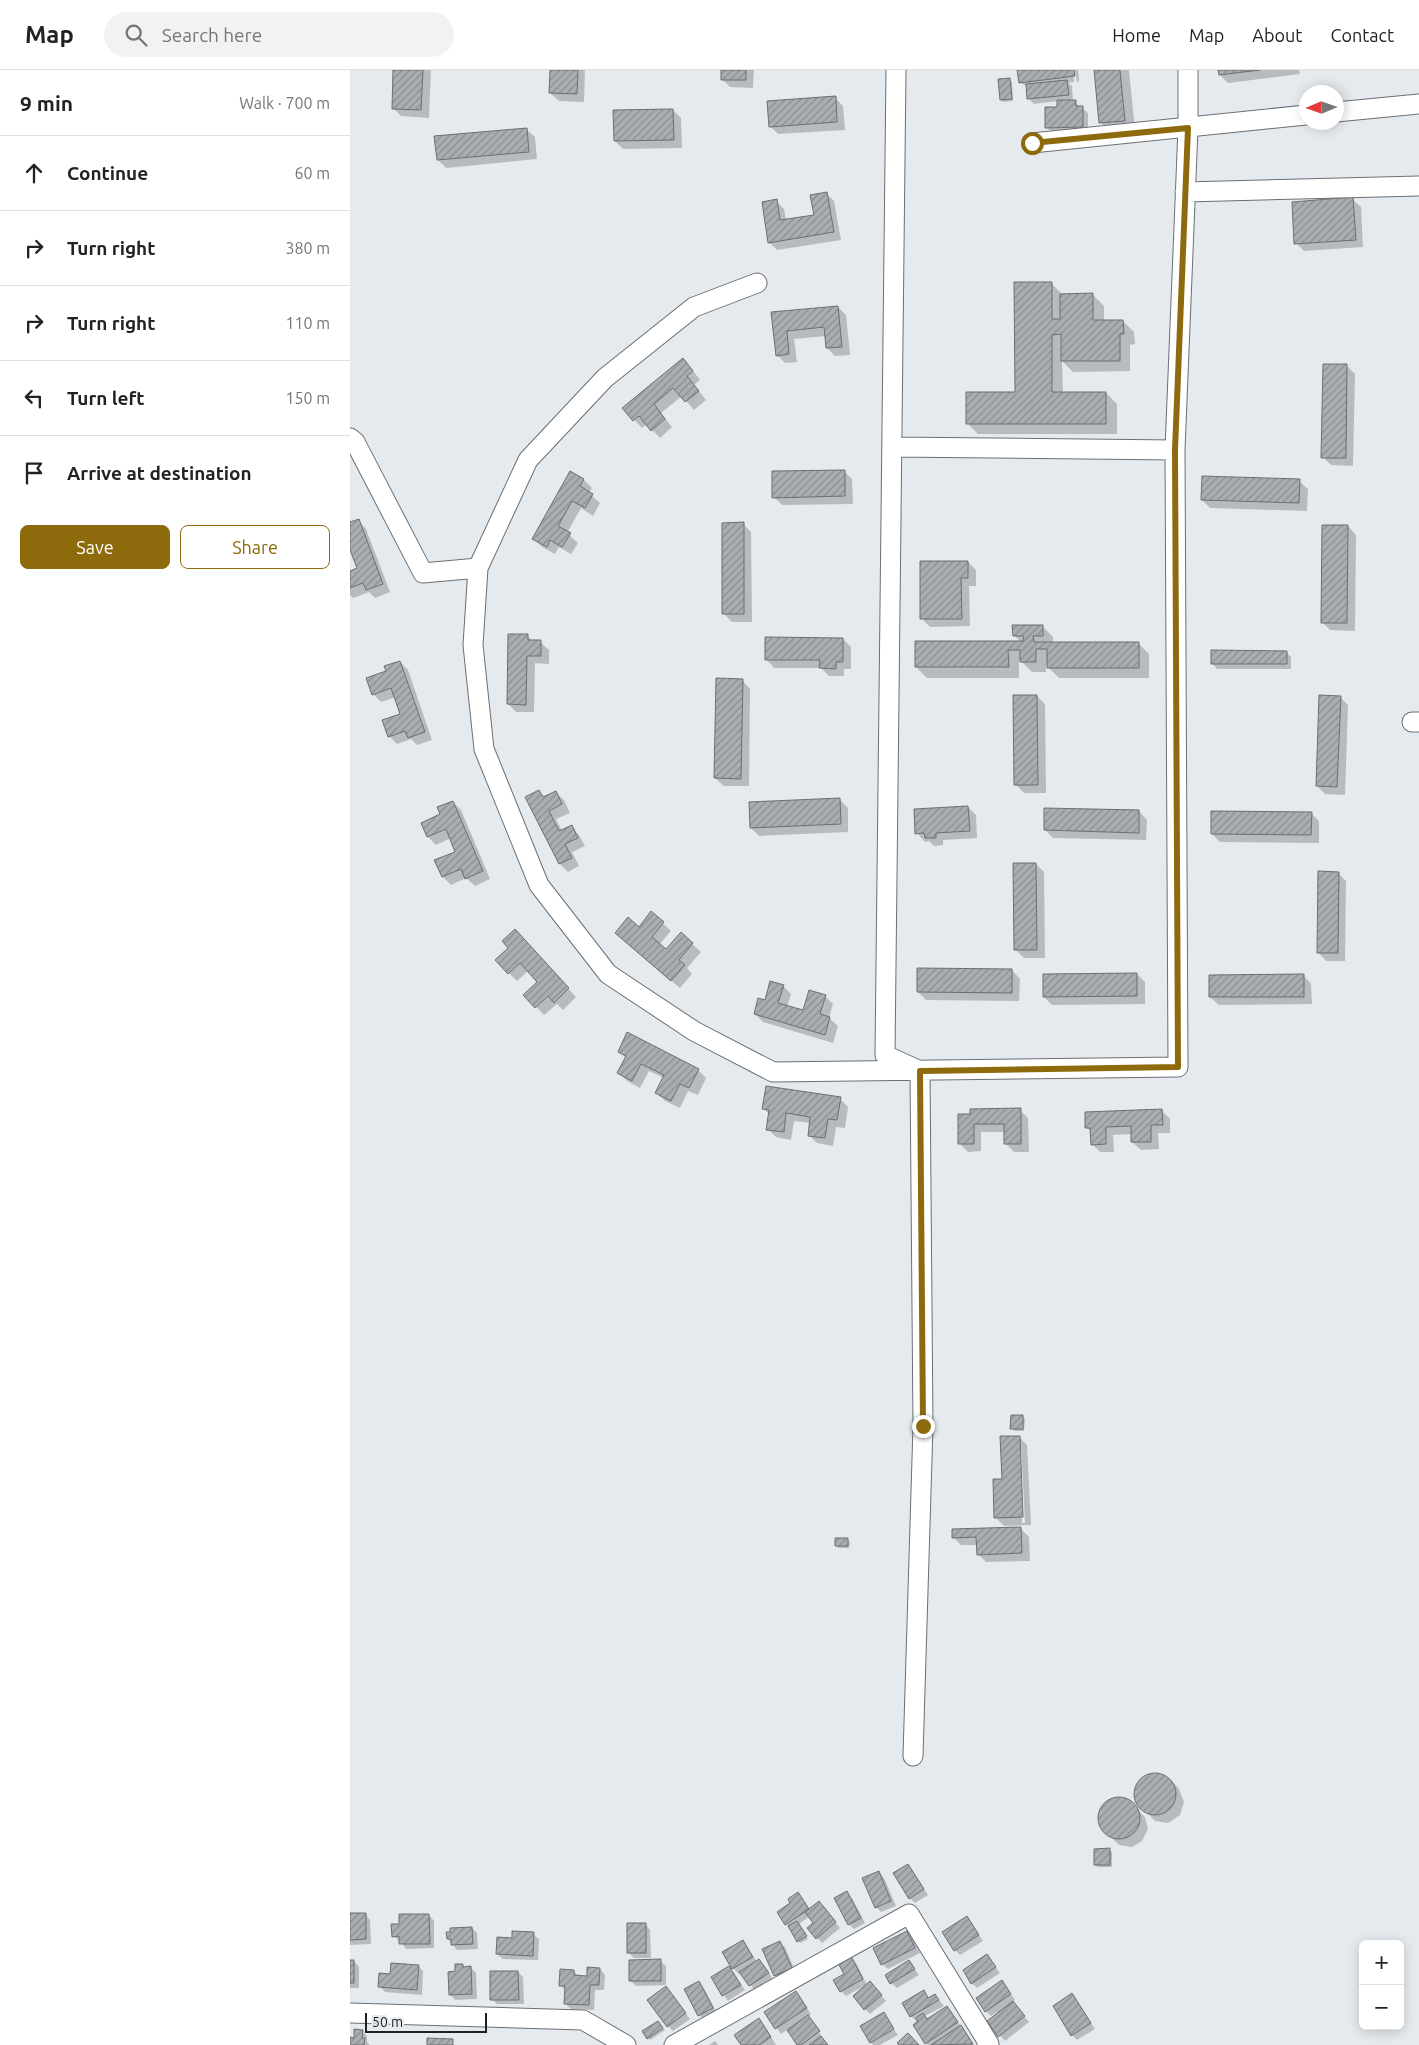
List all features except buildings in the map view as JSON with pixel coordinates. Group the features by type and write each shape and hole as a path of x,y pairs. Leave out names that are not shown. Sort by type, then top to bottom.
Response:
{"street":[{"path":"896,70 885,1055 920,1071"},
{"path":"757,283 694,307 606,378 528,460 478,568 473,645 484,749 539,885 608,974 694,1031 773,1072 1178,1067 1175,450 1188,128 1188,70"},
{"path":"1344,111 1419,104"},
{"path":"1032,143 1299,116"},
{"path":"1185,192 1419,186"},
{"path":"350,438 355,442 423,573 478,568"},
{"path":"893,447 1175,450"},
{"path":"913,1756 923,1426 920,1071"},
{"path":"674,2045 909,1914 989,2044 987,2045"},
{"path":"350,2013 583,2020 626,2045"}],"route":[{"path":"923,1426 920,1071 1178,1067 1175,450 1188,128 1032,143"}]}
